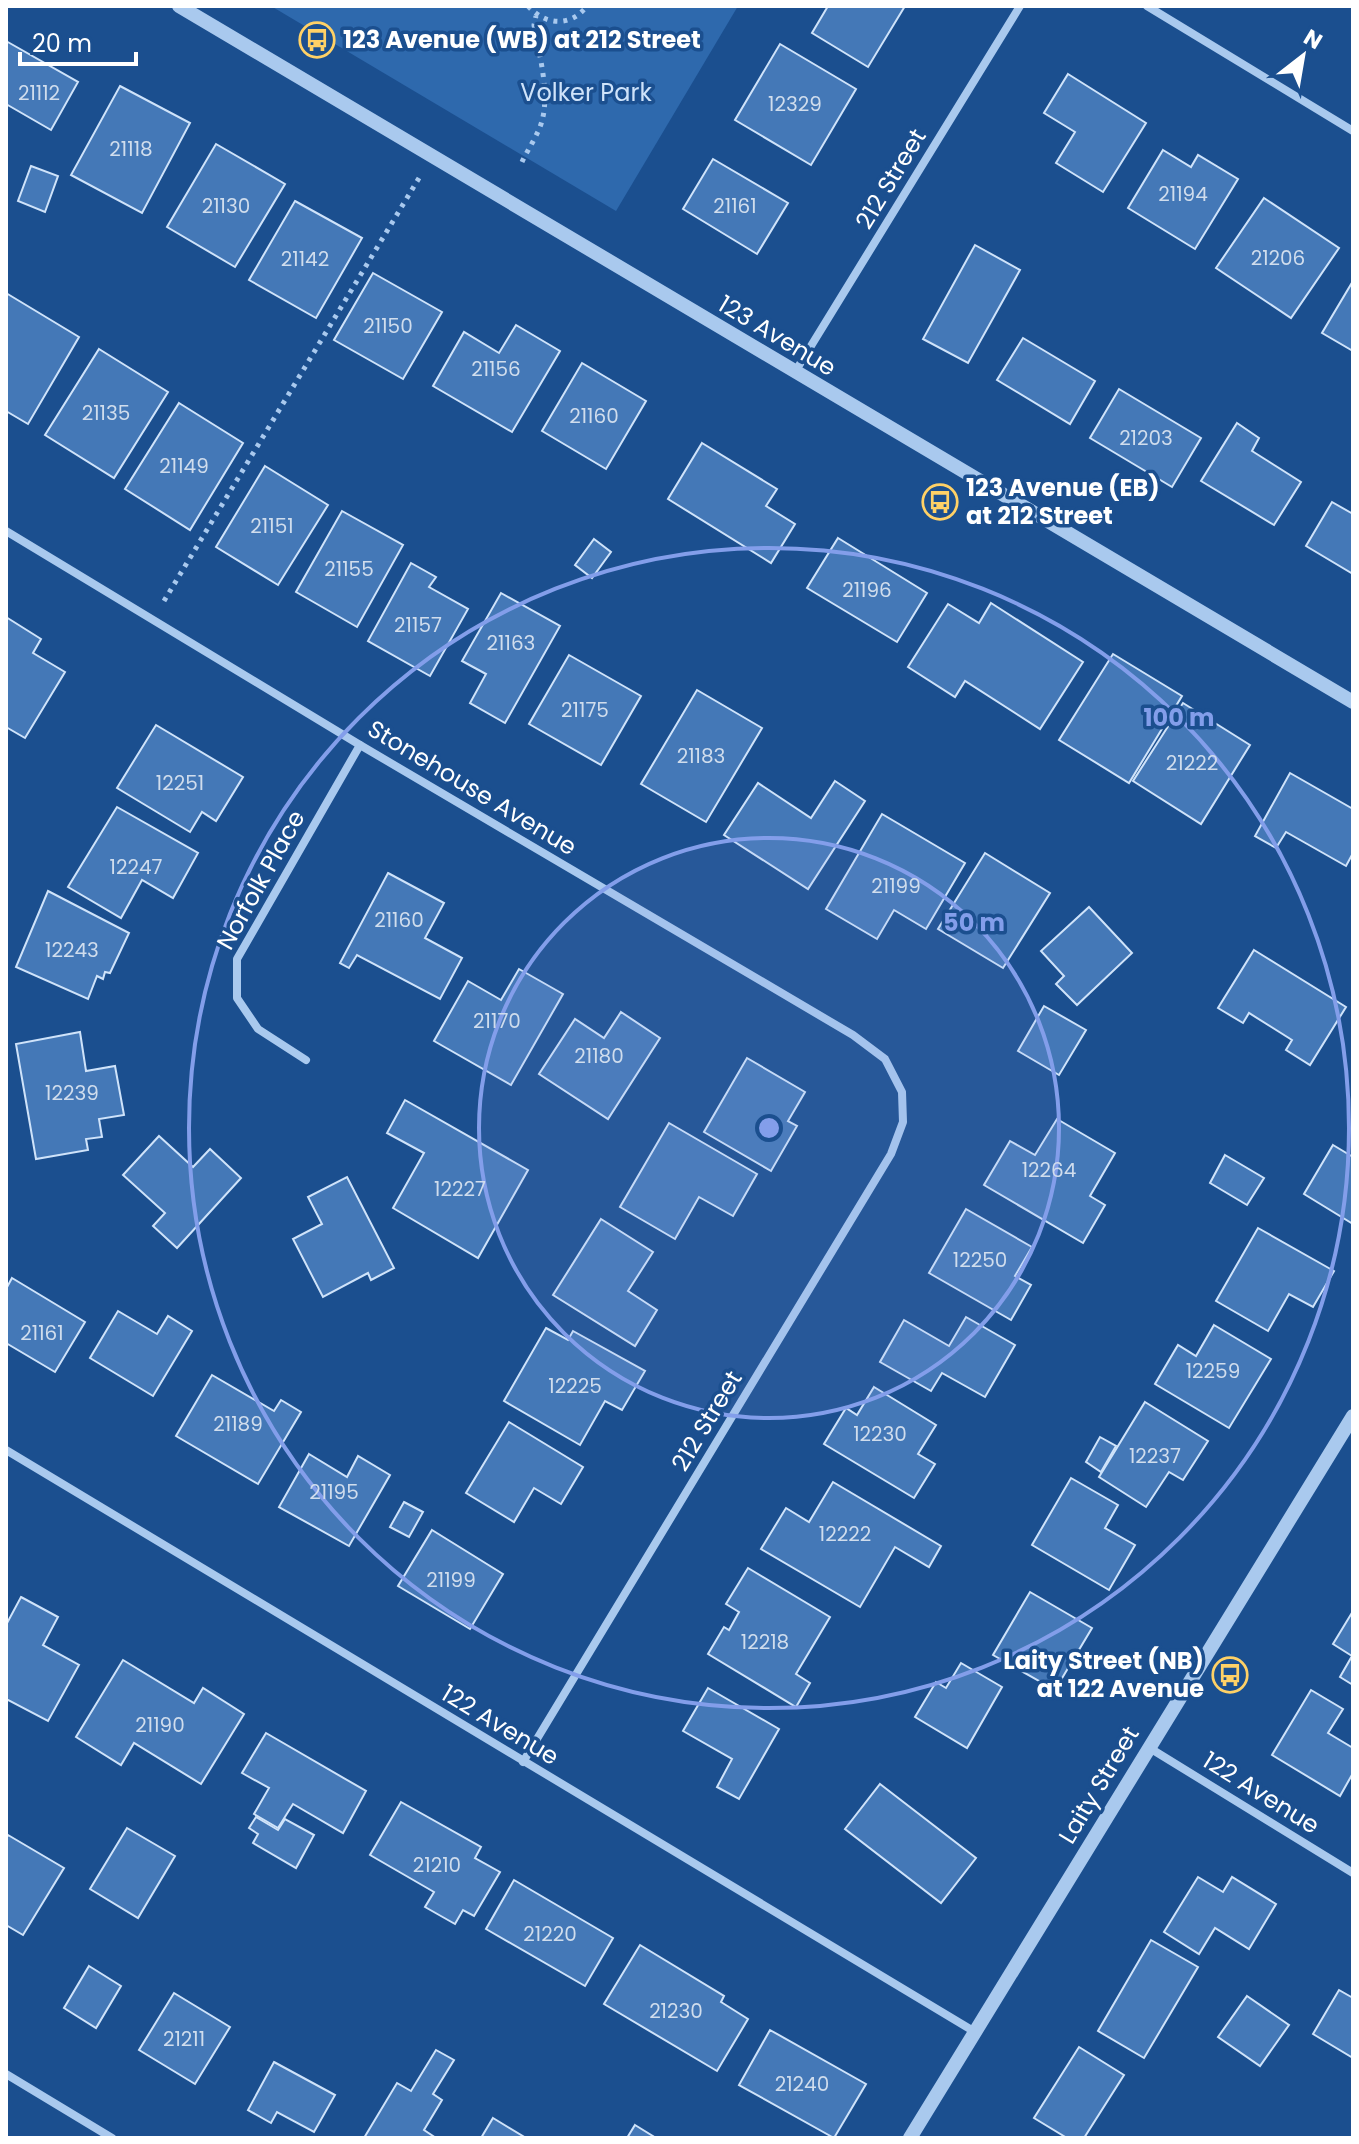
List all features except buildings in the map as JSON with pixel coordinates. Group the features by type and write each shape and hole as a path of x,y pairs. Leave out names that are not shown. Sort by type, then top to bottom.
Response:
{"street":[{"name":"123 Avenue","path":"179,6 1353,702"},
{"name":"212 Street","path":"795,372 1020,6"},
{"path":"1147,6 1353,131"},
{"name":"Stonehouse Avenue","path":"6,531 360,745 853,1035 885,1059 902,1092"},
{"name":"Norfolk Place","path":"306,1060 258,1029 237,998 237,959 360,745"},
{"name":"212 Street","path":"523,1762 891,1154 903,1122 902,1092"},
{"name":"Laity Street","path":"910,2138 1353,1416"},
{"name":"122 Avenue","path":"6,1450 975,2032"},
{"name":"122 Avenue","path":"1148,1747 1353,1873"},
{"path":"6,2074 112,2138"}],"path":[{"path":"528,6 536,16 551,22 567,21 582,13 587,6"},
{"path":"522,162 542,123 544,105 534,25 536,16"},
{"path":"153,620 432,156"}],"green space":[{"name":"Volker Park","path":"271,6 738,6 616,211"}],"place":[{"name":"123 Avenue (WB) at 212 Street","path":"317,40"},
{"name":"123 Avenue (EB) at 212 Street","path":"940,502"},
{"name":"Laity Street (NB) at 122 Avenue","path":"1230,1675"}]}
